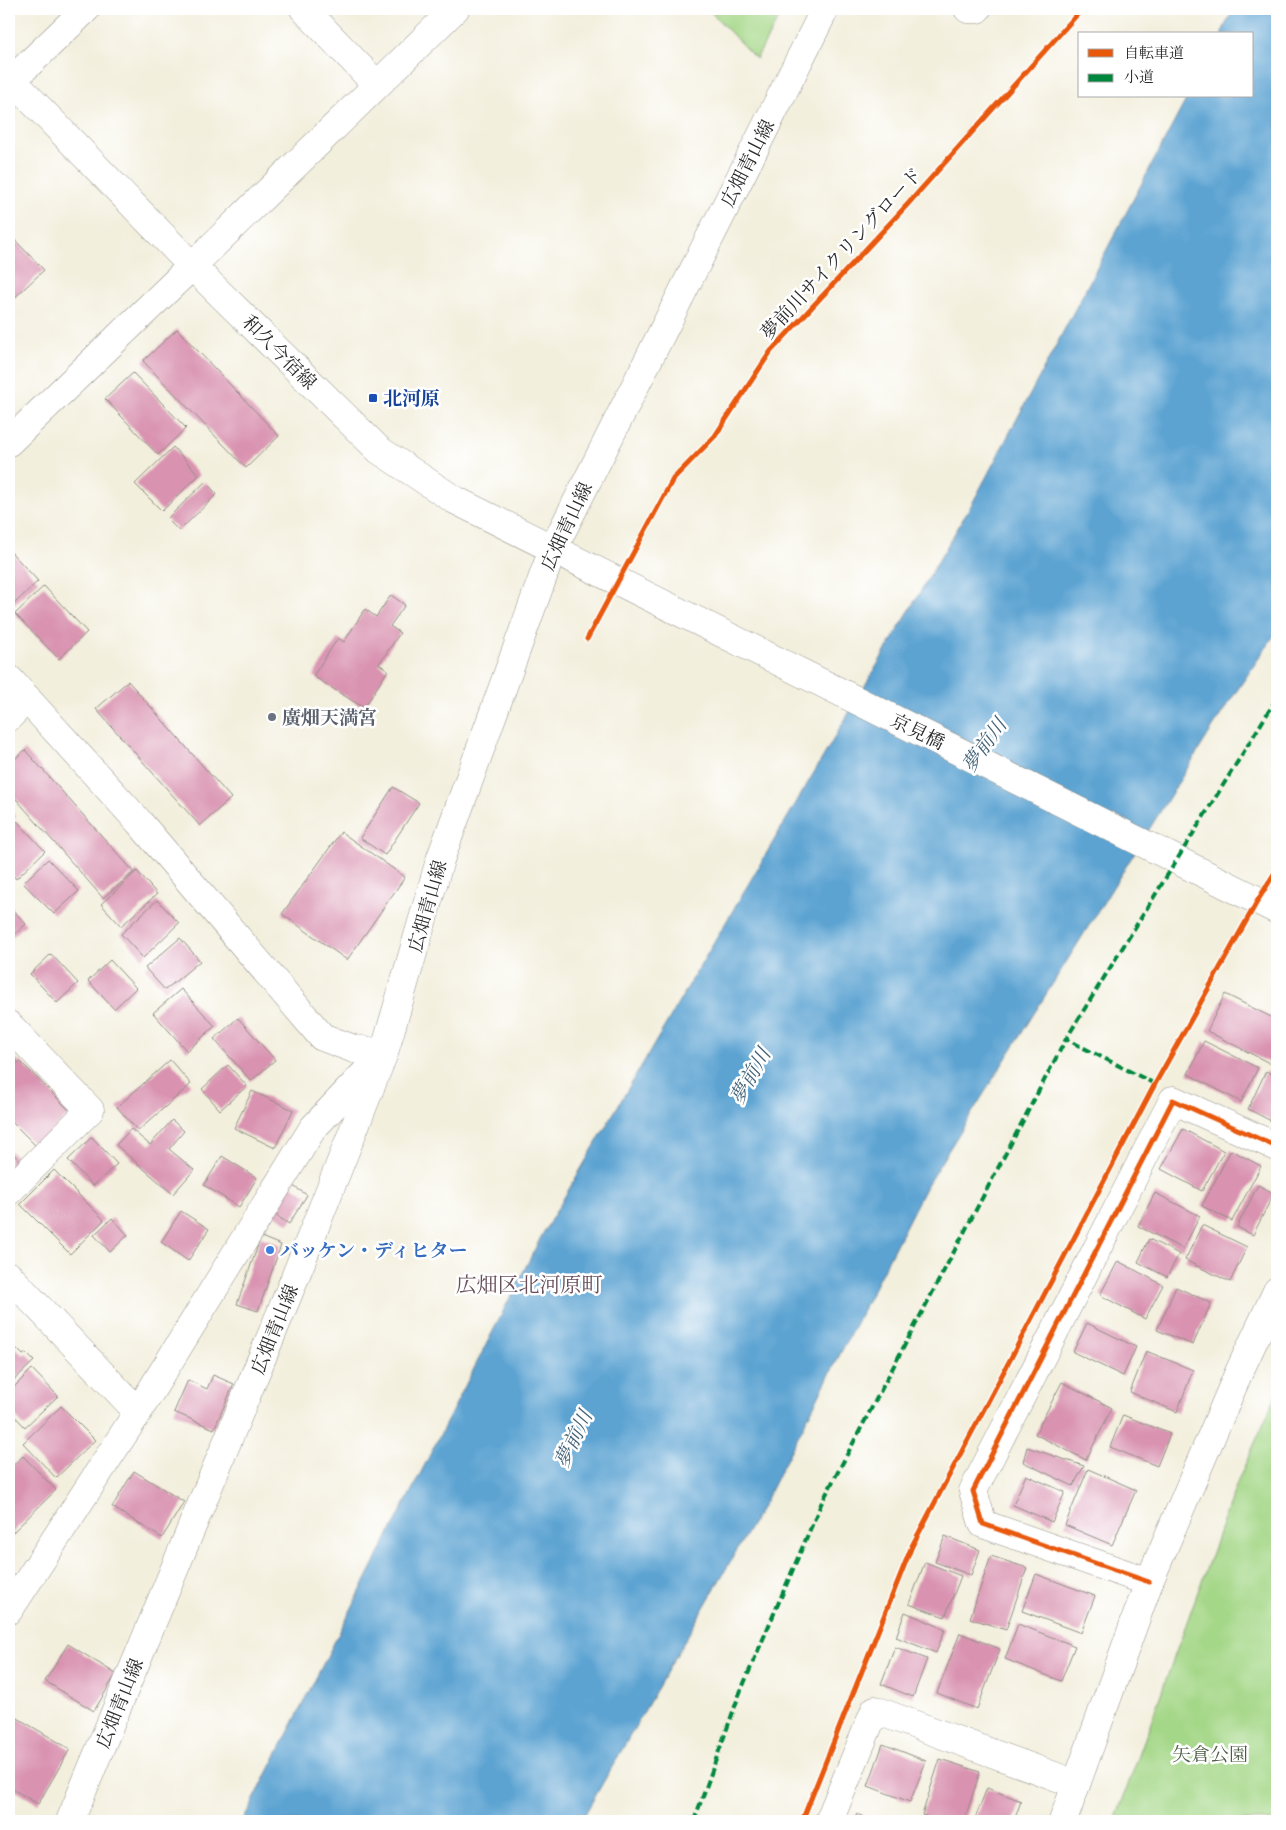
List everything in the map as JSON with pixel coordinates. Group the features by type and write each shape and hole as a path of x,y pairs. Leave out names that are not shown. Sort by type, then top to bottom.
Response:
{"street":[{"path":"10,80 86,9"},
{"path":"304,9 377,85"},
{"path":"10,438 192,266 456,9"},
{"name":"広畑青山線","path":"70,1821 288,1295 384,1053 440,860 553,548 825,9"},
{"path":"968,9 977,9"},
{"name":"和久今宿線","path":"10,80 192,266 379,450 453,500 594,569"},
{"name":"京見橋","path":"594,569 1277,910"},
{"path":"15,698 139,822 322,1037 354,1049 384,1053"},
{"path":"9,1025 90,1110 9,1190"},
{"path":"9,1610 138,1412 312,1128 384,1053"},
{"path":"1149,1582 983,1524 973,1491 1173,1100 1277,1147"},
{"path":"9,1276 138,1412"},
{"path":"1063,1821 1149,1582 1239,1372 1277,1291"},
{"path":"829,1821 875,1710 1076,1784"}],"green space":[{"path":"708,9 784,9 756,59"},
{"name":"矢倉公園","path":"1277,1394 1277,1821 1115,1821 1239,1478"}],"water":[{"name":"夢前川","path":"1238,9 1277,9 1277,631 1220,716 925,1188 764,1503 581,1821 243,1821 542,1235 973,502 1187,98 1254,98 1254,32 1222,32 1230,16"}],"building":[{"path":"9,234 44,270 10,302 9,301"},
{"path":"177,329 279,436 246,468 143,361"},
{"path":"133,373 186,428 158,455 105,399"},
{"path":"9,375 15,382 9,387"},
{"path":"173,447 199,475 162,511 135,484"},
{"path":"205,482 217,494 179,531 167,519"},
{"path":"9,550 38,581 12,606 9,603"},
{"path":"44,586 87,632 59,659 15,614"},
{"path":"391,595 405,605 390,626 400,633 379,664 388,670 364,708 313,676 338,638 344,642 365,609 376,617"},
{"path":"128,681 231,798 200,826 96,709"},
{"path":"25,750 134,872 103,898 9,791 9,764"},
{"path":"393,787 419,803 385,855 360,838"},
{"path":"9,809 16,817 9,823"},
{"path":"17,821 45,851 16,879 9,871 9,829"},
{"path":"341,832 405,877 347,960 282,914"},
{"path":"48,859 79,891 54,914 23,883"},
{"path":"137,871 157,894 121,926 101,904"},
{"path":"157,900 179,923 143,958 121,934"},
{"path":"9,906 26,924 9,940"},
{"path":"180,938 200,961 165,990 145,968"},
{"path":"51,954 78,983 57,1003 30,974"},
{"path":"110,960 136,988 114,1009 88,981"},
{"path":"181,989 215,1026 187,1051 153,1013"},
{"path":"1225,994 1277,1020 1277,1067 1207,1031"},
{"path":"238,1018 275,1060 251,1081 214,1039"},
{"path":"1204,1041 1258,1068 1241,1102 1188,1074"},
{"path":"9,1053 18,1061 9,1070"},
{"path":"170,1060 191,1084 138,1131 117,1107"},
{"path":"20,1061 71,1112 37,1147 9,1119 9,1073"},
{"path":"228,1065 247,1086 220,1110 202,1089"},
{"path":"1266,1071 1277,1077 1277,1124 1248,1109"},
{"path":"252,1091 293,1110 275,1148 234,1128"},
{"path":"172,1120 184,1131 169,1149 194,1170 173,1194 116,1145 131,1129 150,1145"},
{"path":"1183,1129 1224,1151 1202,1191 1161,1169"},
{"path":"92,1137 117,1164 93,1186 68,1160"},
{"path":"9,1150 26,1166 9,1184"},
{"path":"1231,1150 1261,1166 1232,1221 1202,1206"},
{"path":"222,1156 257,1178 239,1207 204,1185"},
{"path":"54,1170 104,1220 70,1254 20,1204"},
{"path":"290,1184 307,1195 289,1224 272,1213"},
{"path":"1258,1185 1274,1193 1253,1235 1237,1227"},
{"path":"1155,1193 1200,1216 1183,1249 1138,1226"},
{"path":"181,1211 209,1229 188,1261 161,1242"},
{"path":"112,1218 128,1235 110,1252 94,1235"},
{"path":"1202,1225 1247,1247 1230,1282 1185,1260"},
{"path":"261,1237 281,1245 258,1311 237,1304"},
{"path":"1149,1239 1179,1254 1167,1277 1138,1262"},
{"path":"1118,1261 1163,1285 1145,1319 1100,1295"},
{"path":"1176,1287 1211,1303 1193,1345 1157,1330"},
{"path":"1087,1323 1136,1347 1123,1376 1073,1352"},
{"path":"9,1341 23,1355 26,1353 34,1361 9,1385"},
{"path":"1146,1351 1193,1370 1177,1412 1130,1392"},
{"path":"32,1369 58,1396 25,1427 9,1410 9,1392"},
{"path":"213,1375 234,1384 214,1429 174,1412 188,1380 207,1389"},
{"path":"1062,1382 1112,1408 1086,1460 1035,1434"},
{"path":"61,1406 95,1440 56,1478 23,1443"},
{"path":"1123,1415 1170,1434 1157,1466 1110,1447"},
{"path":"1027,1447 1084,1466 1073,1486 1023,1462"},
{"path":"23,1456 56,1490 9,1536 9,1469"},
{"path":"1088,1469 1136,1490 1112,1545 1065,1525"},
{"path":"134,1471 184,1502 162,1538 112,1507"},
{"path":"1026,1475 1065,1492 1052,1522 1013,1505"},
{"path":"945,1536 980,1550 971,1575 935,1562"},
{"path":"991,1556 1027,1568 1006,1630 970,1618"},
{"path":"925,1562 961,1576 945,1617 909,1604"},
{"path":"1036,1574 1095,1596 1081,1633 1022,1611"},
{"path":"905,1612 945,1629 936,1653 896,1637"},
{"path":"1018,1624 1075,1646 1061,1681 1005,1659"},
{"path":"960,1633 1000,1649 977,1709 937,1693"},
{"path":"68,1644 116,1674 94,1711 45,1681"},
{"path":"895,1647 927,1659 913,1697 881,1684"},
{"path":"9,1713 70,1749 38,1804 9,1787"},
{"path":"883,1744 926,1761 910,1802 868,1786"},
{"path":"940,1759 980,1772 964,1821 941,1821 922,1815"},
{"path":"987,1788 1021,1801 1014,1821 974,1821"},
{"path":"857,1814 873,1821 854,1821"}],"marked path":[{"path":"1155,1084 1066,1039 1277,698"},
{"path":"694,1821 739,1695 821,1504 1066,1039"}],"cycle path":[{"name":"夢前川サイクリングロード","path":"587,639 673,479 715,436 771,351 907,205 1082,9"},
{"path":"802,1821 912,1546 1155,1084 1277,869"},
{"path":"1149,1582 983,1524 973,1491 1173,1100 1277,1147"}],"place":[{"name":"北河原","path":"373,398"},
{"name":"廣畑天満宮","path":"272,717"},
{"name":"バッケン・ディヒター","path":"270,1250"}],"district":[{"name":"広畑区北河原町","path":"529,1285"}]}
